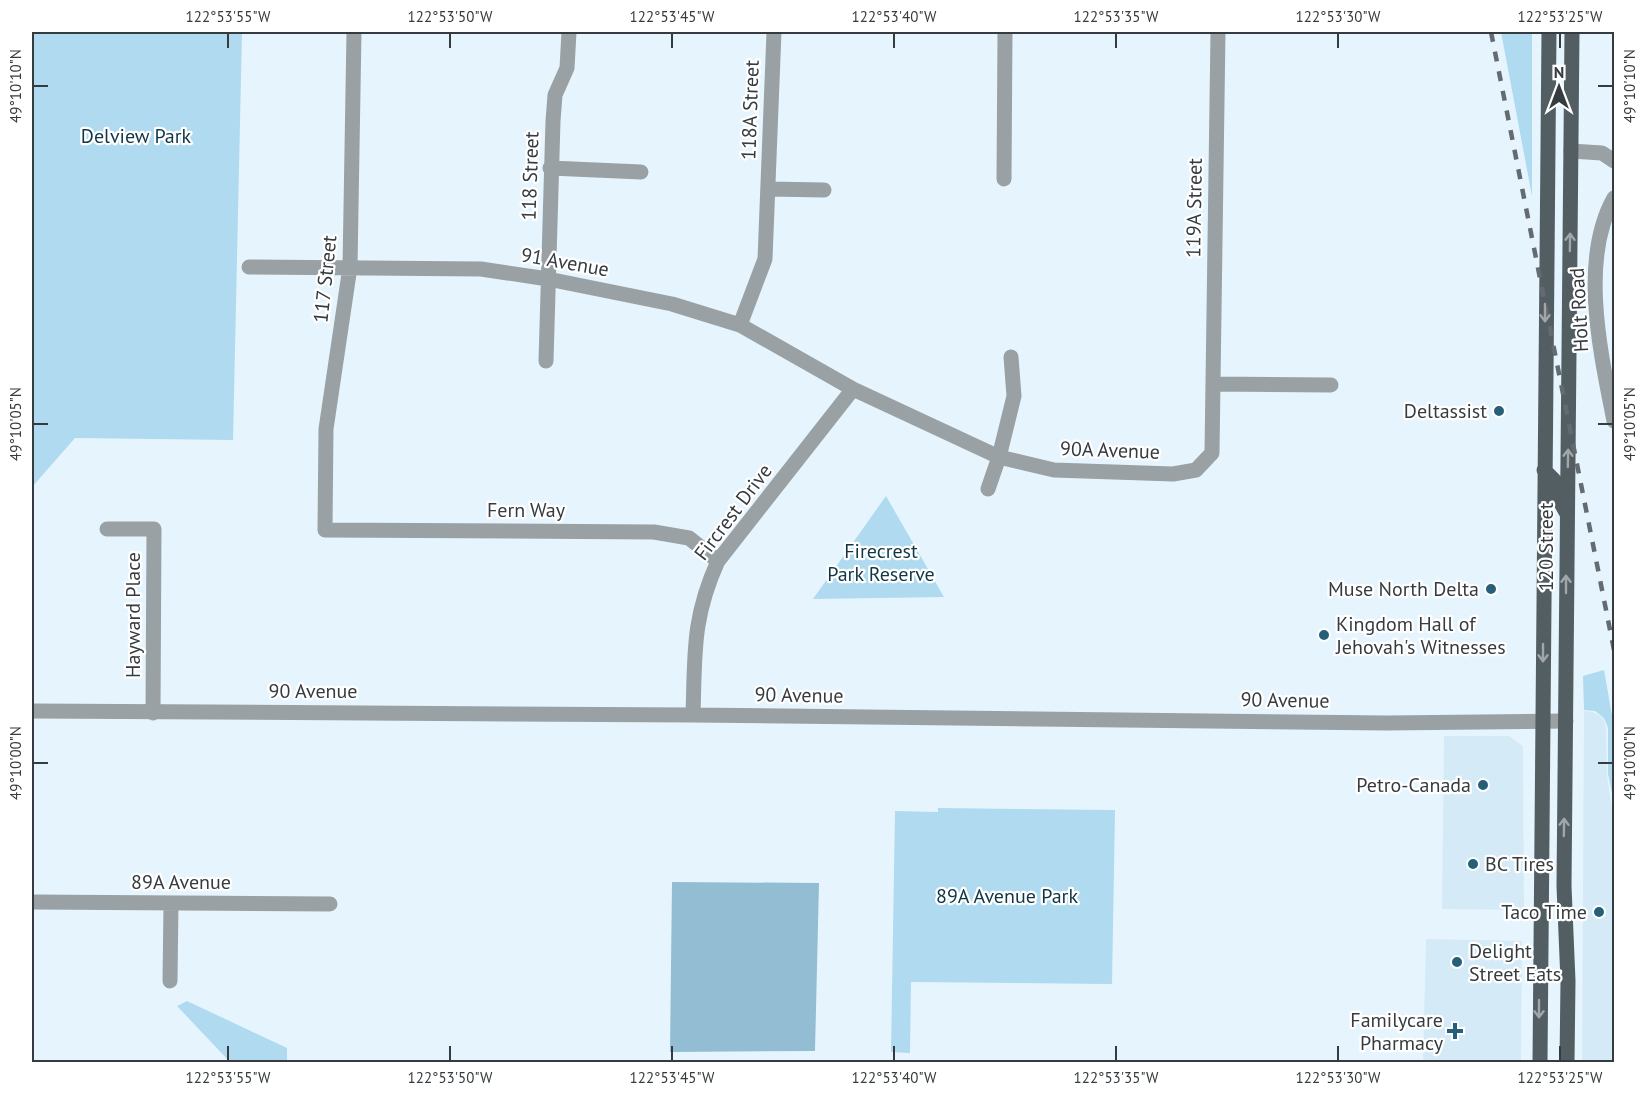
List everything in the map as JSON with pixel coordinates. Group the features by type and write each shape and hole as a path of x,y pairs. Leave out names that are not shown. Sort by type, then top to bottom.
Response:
{"main road":[{"name":"120 Street","path":"1540,1062 1548,32"},
{"name":"120 Street","path":"1567,1062 1568,981 1564,885 1572,32"},
{"path":"1546,149 1571,151"},
{"path":"1544,470 1554,480 1556,494 1566,512"}],"street":[{"name":"117 Street","path":"325,530 326,429 350,267 354,32"},
{"name":"118 Street","path":"546,361 550,168 555,95 567,68 569,32"},
{"name":"118A Street","path":"740,325 765,259 774,32"},
{"path":"1004,179 1005,32"},
{"name":"119A Street","path":"1212,453 1218,32"},
{"path":"1571,151 1602,153 1614,161"},
{"path":"550,168 641,172"},
{"path":"769,189 824,190"},
{"name":"Holt Road","path":"1614,198 1600,231 1597,311 1602,357 1614,421"},
{"name":"91 Avenue","path":"249,267 481,269 548,279 672,304 740,325 800,356 853,389"},
{"path":"988,489 999,457 1014,396 1011,357"},
{"path":"1213,384 1331,385"},
{"name":"90A Avenue","path":"853,389 999,457 1054,470 1173,474 1196,470 1212,453"},
{"name":"Fircrest Drive","path":"693,715 696,627 704,592 718,561 853,389"},
{"name":"Hayward Place","path":"106,529 154,529 153,712"},
{"name":"Fern Way","path":"325,530 654,532 690,538 718,561"},
{"name":"90 Avenue","path":"32,711 693,715 1387,723 1566,721"},
{"name":"89A Avenue","path":"32,902 330,904"},
{"path":"170,981 171,903"}],"shaded area":[{"path":"1584,711 1593,712 1603,718 1606,727 1607,774 1612,809 1612,852 1614,855 1614,1062 1582,1062"},
{"path":"1444,736 1509,736 1523,746 1524,910 1442,909"},
{"path":"672,882 819,883 815,1051 670,1052"},
{"path":"1426,939 1522,941 1521,1062 1423,1062"}],"green space":[{"name":"Delview Park","path":"32,32 242,32 233,440 75,438 32,487"},
{"path":"1501,32 1532,32 1532,196"},
{"name":"Firecrest Park Reserve","path":"886,496 944,597 813,599"},
{"path":"1604,670 1614,727 1614,852 1613,798 1608,774 1608,728 1604,718 1595,711 1584,710 1583,676"},
{"name":"89A Avenue Park","path":"938,808 1115,810 1112,984 911,982 910,1053 891,1052 895,811 938,812"},
{"path":"187,1001 287,1048 287,1062 230,1062 177,1006"}],"railway":[{"path":"1491,32 1614,650"}],"place":[{"name":"Deltassist","path":"1499,411"},
{"name":"Muse North Delta","path":"1491,589"},
{"name":"Kingdom Hall of Jehovah's Witnesses","path":"1324,635"},
{"name":"Petro-Canada","path":"1483,785"},
{"name":"BC Tires","path":"1473,864"},
{"name":"Taco Time","path":"1599,912"},
{"name":"Delight Street Eats","path":"1457,962"},
{"name":"Familycare Pharmacy","path":"1455,1031"}]}
